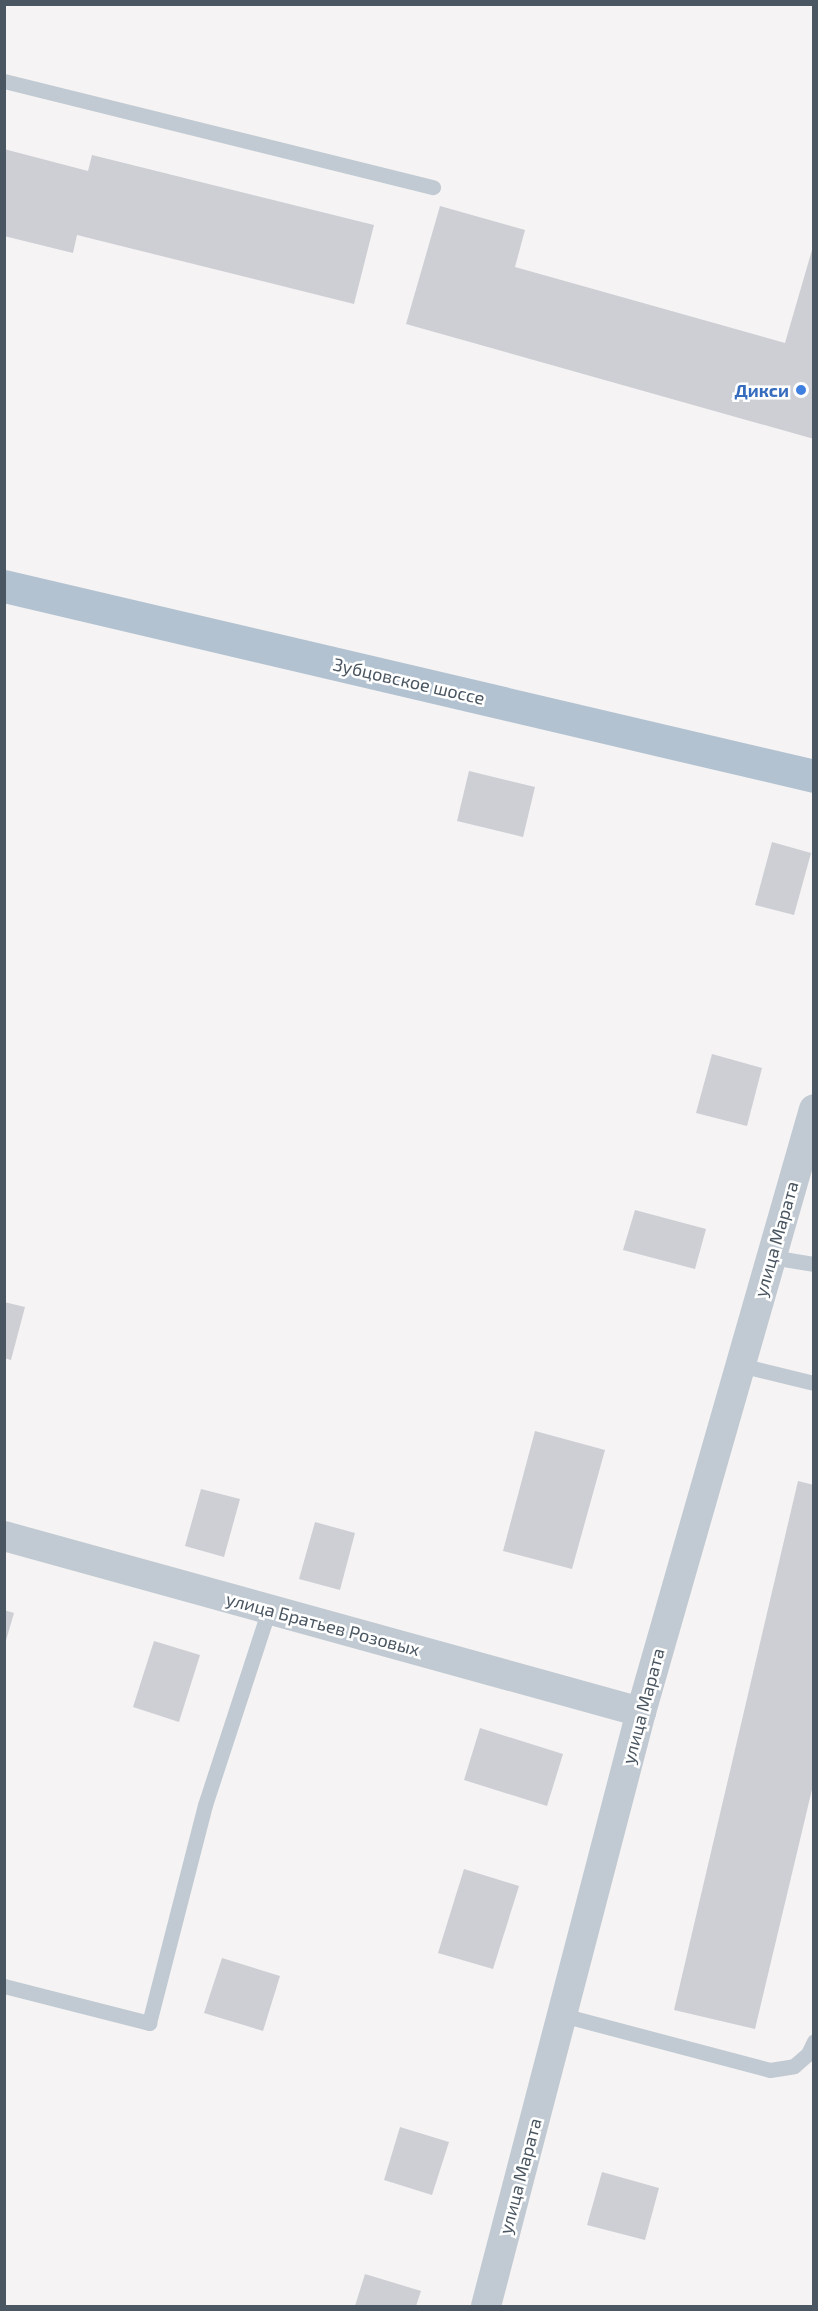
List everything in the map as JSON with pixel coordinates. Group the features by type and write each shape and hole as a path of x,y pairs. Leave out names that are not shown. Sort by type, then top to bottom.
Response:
{"main road":[{"name":"Зубцовское шоссе","path":"4,586 813,776"}],"street":[{"name":"улица Марата","path":"486,2307 641,1712 813,1109"},
{"name":"улица Братьев Розовых","path":"4,1536 641,1712"}],"lane":[{"path":"4,81 433,186"},
{"path":"771,1257 813,1264"},
{"path":"740,1365 813,1383"},
{"path":"4,1986 149,2022 205,1805 269,1609"},
{"path":"562,2015 770,2070 794,2066 808,2054 813,2041"}],"building":[{"path":"4,149 88,171 92,155 374,225 354,304 77,235 73,253 4,236"},
{"path":"440,206 525,230 515,267 785,343 814,243 814,439 406,324"},
{"path":"469,771 535,787 523,837 457,821"},
{"path":"772,842 811,853 794,915 755,905"},
{"path":"712,1054 762,1068 747,1126 696,1113"},
{"path":"635,1210 706,1229 695,1269 623,1250"},
{"path":"4,1302 25,1307 11,1360 4,1358"},
{"path":"535,1431 605,1450 572,1569 503,1551"},
{"path":"798,1481 814,1485 814,1781 755,2029 674,2010"},
{"path":"201,1489 240,1499 224,1557 185,1546"},
{"path":"315,1522 355,1533 340,1590 299,1579"},
{"path":"4,1610 14,1613 5,1644 4,1644"},
{"path":"154,1641 200,1655 179,1722 133,1707"},
{"path":"480,1728 563,1754 547,1806 464,1780"},
{"path":"464,1869 519,1886 493,1969 438,1953"},
{"path":"222,1958 280,1976 263,2031 204,2013"},
{"path":"400,2127 449,2142 432,2195 384,2180"},
{"path":"602,2172 659,2188 645,2240 587,2225"},
{"path":"365,2274 421,2291 416,2306 355,2306"}],"place":[{"name":"Дикси","path":"801,390"}]}
